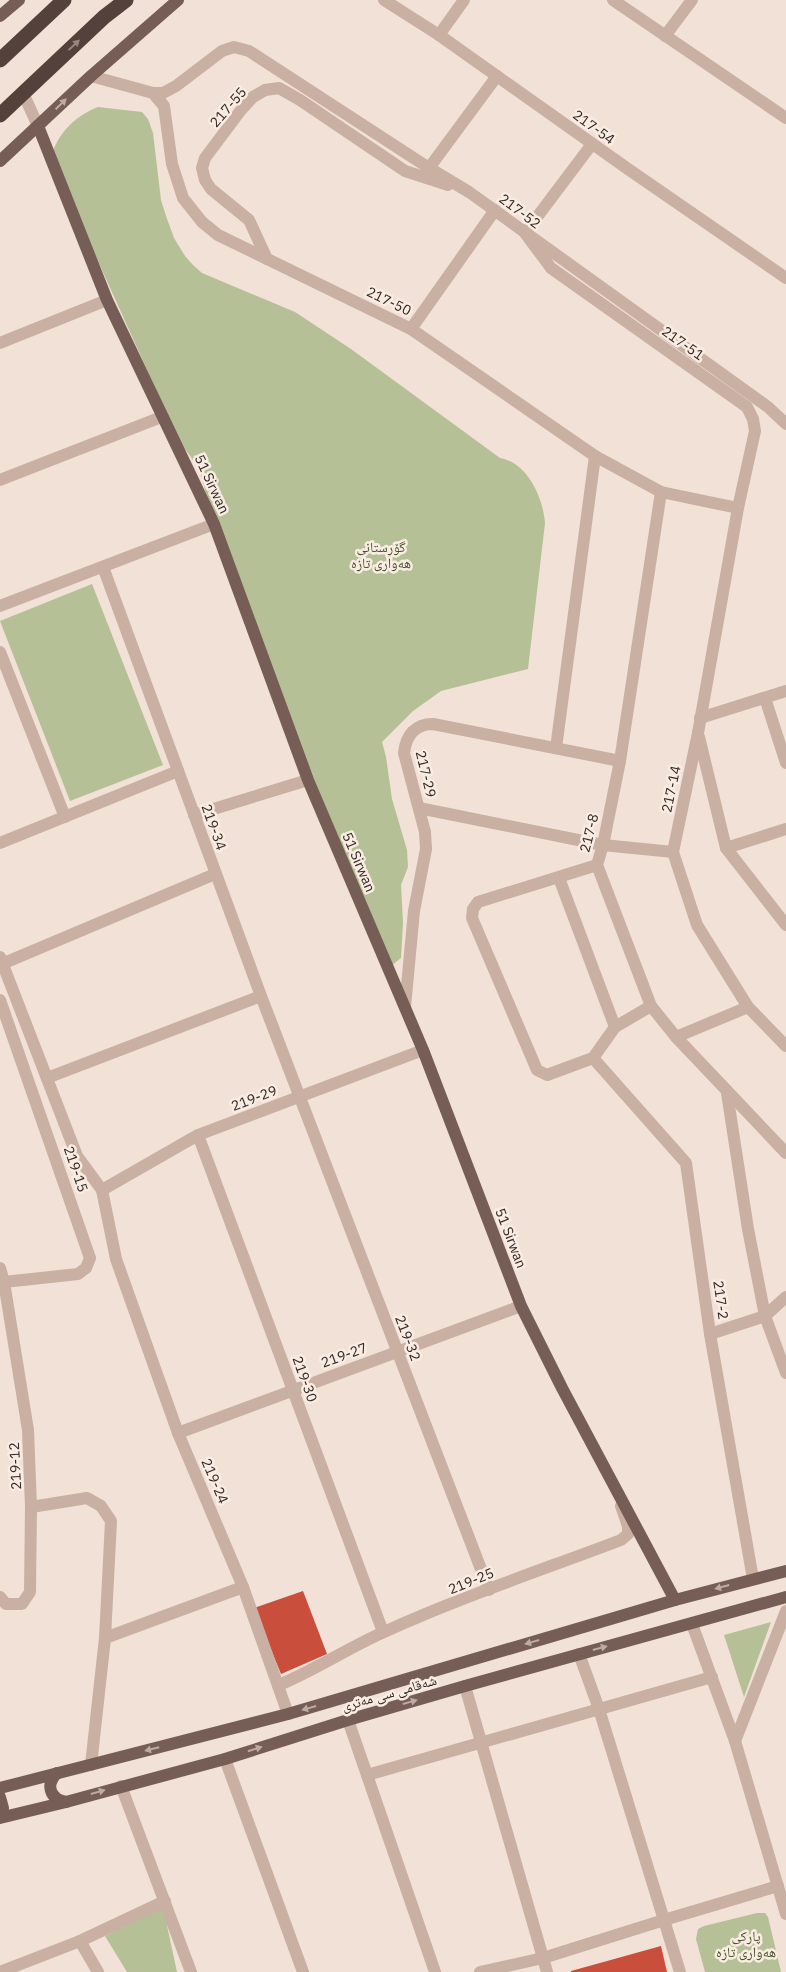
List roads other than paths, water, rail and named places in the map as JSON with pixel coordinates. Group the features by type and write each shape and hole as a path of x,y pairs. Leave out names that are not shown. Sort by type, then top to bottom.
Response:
{"highway":[{"path":"0,60 64,0"},
{"path":"0,115 104,17 126,0"}],"main road":[{"path":"0,16 19,0"},
{"path":"0,161 91,76 178,0"},
{"name":"51 Sirwan","path":"38,126 107,300 214,524 308,780 423,1050 521,1306 612,1483 675,1600"},
{"name":"شەقامی سی مەتری","path":"0,1788 288,1714 675,1600 786,1570"},
{"name":"شەقامی سی مەتری","path":"0,1816 66,1802 225,1758 465,1686 786,1597"},
{"path":"57,1773 52,1778 50,1791 59,1801 66,1802"},
{"path":"0,1796 3,1808 0,1816"}],"street":[{"name":"217-54","path":"384,0 497,76 786,278"},
{"path":"438,36 464,0"},
{"path":"612,0 786,118"},
{"path":"665,36 692,0"},
{"name":"217-52","path":"153,93 163,92 176,86 222,51 234,47 249,51 495,210 768,407 786,424"},
{"path":"91,76 153,93"},
{"path":"429,168 497,76"},
{"name":"217-55","path":"267,259 249,220 211,189 205,180 202,168 205,158 241,110 253,98 265,90 279,88 406,170 469,192"},
{"path":"23,93 38,126"},
{"name":"217-50","path":"153,93 164,106 172,164 183,198 202,222 218,235 411,329 595,456 662,492 738,508"},
{"path":"525,233 592,144"},
{"path":"411,329 495,210"},
{"name":"217-51","path":"525,233 551,268 747,407 753,419 755,431 738,508"},
{"path":"0,343 107,300"},
{"path":"0,480 164,416"},
{"path":"556,748 595,456"},
{"name":"217-8","path":"662,492 620,761 603,845 596,865 651,1006 676,1037 727,1093 786,1154"},
{"name":"217-14","path":"673,852 698,733 738,508"},
{"path":"0,606 214,524"},
{"name":"219-34","path":"103,567 299,1097"},
{"path":"0,652 65,817"},
{"path":"700,718 786,691"},
{"path":"765,698 786,763"},
{"name":"217-29","path":"405,1006 415,902 426,849 420,808 404,753 405,742 412,732 422,724 433,724 620,761"},
{"path":"698,733 726,848 786,925"},
{"path":"0,843 178,772"},
{"path":"194,815 308,780"},
{"path":"420,808 603,845 673,852 697,925 748,1007 786,1046"},
{"path":"726,848 786,829"},
{"path":"596,865 478,902 473,909 472,918 538,1070 547,1075 593,1058 615,1027 651,1006"},
{"path":"102,1190 76,1156 1,960 215,874"},
{"path":"559,878 615,1027"},
{"path":"47,1078 261,996"},
{"name":"219-15","path":"0,1000 3,1018 90,1258 86,1268 78,1274 4,1282"},
{"path":"676,1037 748,1007"},
{"name":"219-29","path":"102,1190 198,1136 423,1050"},
{"name":"217-2","path":"593,1058 686,1163 710,1334 753,1579"},
{"path":"727,1093 748,1229 765,1316 786,1373"},
{"name":"219-32","path":"299,1097 489,1590"},
{"name":"219-30","path":"198,1136 383,1632"},
{"name":"219-24","path":"102,1190 116,1259 178,1433 243,1587 288,1714"},
{"name":"219-12","path":"0,1268 4,1282 28,1430 32,1507 30,1592 22,1604 6,1604 0,1598"},
{"path":"710,1334 765,1316 786,1297"},
{"name":"219-27","path":"178,1433 521,1306"},
{"name":"219-25","path":"279,1685 300,1676 383,1632 621,1540 628,1534 628,1526 612,1483"},
{"path":"32,1507 87,1498 100,1506 111,1522 105,1638 91,1765"},
{"path":"105,1638 243,1587"},
{"path":"735,1741 786,1611"},
{"path":"692,1624 735,1741 786,1911"},
{"path":"578,1654 599,1709 680,1972"},
{"path":"367,1775 712,1677"},
{"path":"465,1686 547,1972"},
{"path":"348,1720 435,1972"},
{"path":"225,1758 303,1972"},
{"path":"121,1786 191,1972"},
{"path":"480,1972 543,1958 778,1886"},
{"path":"0,1972 80,1941 165,1901"},
{"path":"80,1941 98,1972"}],"park label":[{"name":"گۆڕستانی هەواری تازە","path":"381,556"},
{"name":"پارکی هەواری تازە","path":"746,1944"}]}
